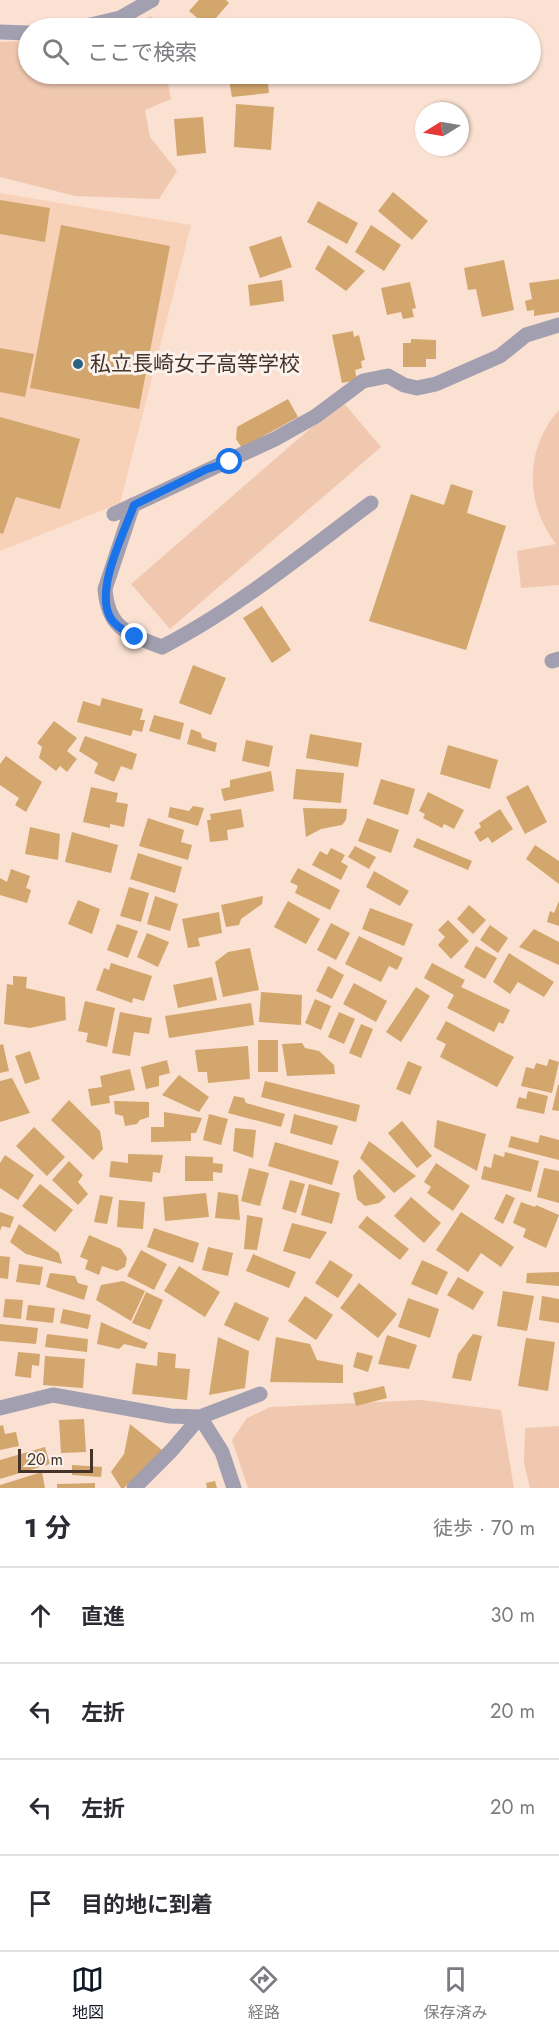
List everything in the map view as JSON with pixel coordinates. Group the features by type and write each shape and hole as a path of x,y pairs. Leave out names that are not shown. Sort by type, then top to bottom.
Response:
{"street":[{"path":"120,18 152,0"},
{"path":"0,32 18,33"},
{"path":"114,514 275,439 316,416 363,381 388,376 404,385 417,388 436,384 500,356 526,335 559,325"},
{"path":"134,505 105,589 106,604 110,618 121,629 162,647 188,634 284,568 371,503"},
{"path":"0,1408 54,1395 170,1416 200,1417 260,1394"},
{"path":"134,1488 200,1417"},
{"path":"200,1417 222,1452 234,1488"}],"shaded area":[{"path":"18,41 18,84 168,84 171,99 145,110 150,137 177,171 159,199 75,196 0,177 0,42"},
{"name":"私立長崎女子高等学校","path":"0,193 191,225 120,503 0,551"},
{"path":"342,401 381,447 170,629 131,584"},
{"path":"559,410 559,585 521,588 517,551 556,544 538,512 533,477 534,459 539,442"},
{"path":"421,1400 501,1410 514,1488 248,1488 232,1440 247,1418 270,1407"},
{"path":"559,1426 559,1488 530,1488 524,1463 525,1428"}],"building":[{"path":"199,0 226,0 229,3 216,18 197,18 189,11"},
{"path":"230,84 268,84 269,93 232,97"},
{"path":"236,104 274,107 271,150 234,147"},
{"path":"203,117 206,153 177,156 174,119"},
{"path":"393,192 428,221 412,240 378,211"},
{"path":"0,200 50,208 45,242 0,234"},
{"path":"318,201 358,223 347,244 307,222"},
{"path":"61,225 170,246 139,409 30,388"},
{"path":"371,225 401,245 384,271 355,252"},
{"path":"281,236 292,267 260,278 249,247"},
{"path":"328,245 365,271 346,291 315,269"},
{"path":"504,260 514,310 482,317 476,289 468,290 464,268"},
{"path":"559,279 559,312 534,316 534,310 527,311 525,301 532,299 529,283"},
{"path":"282,280 284,301 250,306 248,285"},
{"path":"410,282 416,308 412,309 414,317 403,319 401,312 387,315 381,288"},
{"path":"353,331 354,337 359,335 365,360 361,361 362,368 355,370 357,380 342,383 332,335"},
{"path":"411,339 436,340 436,359 426,359 426,367 403,367 403,343 411,343"},
{"path":"0,348 34,354 25,397 0,392"},
{"path":"288,399 298,417 242,448 236,439 237,427"},
{"path":"0,417 80,439 60,509 16,497 3,534 0,533"},
{"path":"451,484 473,491 467,513 506,526 466,650 369,621 411,494 444,505"},
{"path":"262,606 291,650 272,663 243,618"},
{"path":"193,665 226,678 211,715 179,703"},
{"path":"102,698 143,709 140,720 145,720 142,732 133,730 131,736 77,722 83,701 100,706"},
{"path":"154,715 184,723 180,740 149,731"},
{"path":"54,721 77,738 67,751 77,759 67,772 60,766 56,771 39,758 42,747 37,743"},
{"path":"191,729 201,733 202,738 217,743 215,752 187,744"},
{"path":"310,734 362,743 358,767 306,758"},
{"path":"85,736 137,754 132,770 121,766 114,782 94,773 98,763 79,751"},
{"path":"246,740 273,746 269,767 242,761"},
{"path":"448,745 498,760 490,789 440,774"},
{"path":"6,756 42,782 26,812 15,805 19,798 0,785 0,764"},
{"path":"296,769 344,773 341,803 293,799"},
{"path":"271,771 274,791 224,801 221,789 230,787 230,780"},
{"path":"381,779 415,789 408,815 373,804"},
{"path":"528,785 547,822 525,834 506,797"},
{"path":"91,787 118,793 116,802 128,804 124,827 110,824 110,828 83,822"},
{"path":"428,792 464,810 454,829 444,824 442,828 423,818 425,814 419,811"},
{"path":"193,806 204,808 198,826 168,817 170,807 189,811"},
{"path":"303,808 347,809 346,820 342,825 321,829 306,837"},
{"path":"241,809 244,827 227,830 228,840 210,842 207,820 211,820 210,814"},
{"path":"500,809 513,829 492,843 488,837 480,842 474,832 481,827 479,823"},
{"path":"148,818 184,830 181,842 192,845 188,860 139,846"},
{"path":"367,818 399,830 391,853 358,841"},
{"path":"30,827 60,834 58,860 25,854"},
{"path":"72,832 118,845 111,873 65,862"},
{"path":"417,838 472,861 468,870 413,847"},
{"path":"535,845 559,861 559,884 526,859"},
{"path":"355,846 376,857 369,869 348,857"},
{"path":"331,848 345,855 341,862 348,866 341,880 312,865 320,851 327,855"},
{"path":"138,853 182,867 175,893 130,879"},
{"path":"298,868 340,890 330,910 295,893 298,886 290,882"},
{"path":"11,869 30,876 26,888 31,890 27,903 0,895 0,878 7,882"},
{"path":"374,871 409,891 400,906 366,887"},
{"path":"129,887 149,893 141,922 120,916"},
{"path":"155,896 178,904 170,931 147,924"},
{"path":"263,896 262,904 241,919 239,925 226,927 221,905"},
{"path":"78,900 100,909 92,934 68,924"},
{"path":"288,901 320,919 306,944 274,927"},
{"path":"559,901 559,926 547,922 550,911 554,913"},
{"path":"469,905 486,920 473,934 457,919"},
{"path":"370,908 413,924 404,946 362,929"},
{"path":"219,912 222,933 198,938 200,946 188,948 182,919"},
{"path":"448,920 469,941 451,959 438,945 445,937 438,930"},
{"path":"331,923 350,933 336,960 317,950"},
{"path":"117,924 138,931 128,958 107,950"},
{"path":"490,925 508,938 498,953 480,940"},
{"path":"534,929 559,942 559,965 519,947"},
{"path":"147,933 169,942 158,967 137,957"},
{"path":"359,936 403,958 397,970 389,966 381,982 345,964"},
{"path":"476,946 497,958 485,979 464,967"},
{"path":"250,948 259,990 223,997 215,962 228,952"},
{"path":"509,953 554,982 544,997 518,982 510,994 493,982"},
{"path":"111,963 152,976 144,1001 133,998 132,1003 96,990 104,968 109,970"},
{"path":"432,963 465,980 461,987 510,1010 503,1024 499,1022 494,1032 447,1008 454,995 424,978"},
{"path":"328,966 344,975 332,999 316,991"},
{"path":"13,976 27,977 26,988 65,997 66,1020 30,1028 4,1024 7,984 13,985"},
{"path":"212,977 217,1000 178,1008 173,985"},
{"path":"354,983 387,1001 376,1022 343,1004"},
{"path":"416,987 430,996 401,1042 386,1032"},
{"path":"261,992 302,995 301,1025 259,1022"},
{"path":"315,999 331,1006 321,1030 305,1023"},
{"path":"85,1001 115,1008 107,1047 86,1042 88,1033 78,1031"},
{"path":"251,1003 254,1025 169,1038 165,1016"},
{"path":"120,1012 152,1018 149,1034 134,1032 130,1056 112,1053"},
{"path":"339,1012 355,1019 344,1044 328,1037"},
{"path":"446,1021 514,1057 497,1087 440,1057 446,1044 436,1039"},
{"path":"361,1024 373,1029 361,1058 349,1053"},
{"path":"258,1040 278,1040 278,1072 258,1072"},
{"path":"302,1043 305,1048 319,1051 334,1065 335,1074 287,1076 282,1044"},
{"path":"3,1044 9,1071 0,1073 0,1045"},
{"path":"248,1046 250,1079 208,1083 207,1072 198,1072 195,1050"},
{"path":"30,1051 40,1079 25,1084 15,1056"},
{"path":"549,1059 559,1062 552,1093 521,1086 526,1067 534,1069 536,1063 547,1066"},
{"path":"167,1060 170,1073 159,1076 159,1086 146,1089 141,1067"},
{"path":"408,1061 422,1067 410,1095 396,1089"},
{"path":"130,1069 135,1090 109,1096 110,1103 91,1106 88,1089 102,1087 100,1076"},
{"path":"179,1075 209,1097 199,1112 162,1095"},
{"path":"12,1078 30,1113 0,1122 0,1081"},
{"path":"265,1081 360,1105 356,1122 261,1097"},
{"path":"559,1085 559,1111 552,1110"},
{"path":"528,1091 548,1096 544,1114 516,1108 519,1097 526,1099"},
{"path":"234,1096 244,1098 246,1103 285,1114 281,1127 228,1113"},
{"path":"69,1100 100,1131 103,1149 93,1160 51,1120"},
{"path":"114,1101 149,1102 149,1117 140,1120 137,1124 125,1126 123,1116 115,1114"},
{"path":"164,1112 202,1118 196,1133 191,1133 191,1141 151,1142 151,1127 164,1127"},
{"path":"209,1114 228,1119 221,1145 203,1140"},
{"path":"294,1114 338,1126 332,1145 290,1133"},
{"path":"437,1120 486,1134 477,1171 434,1147"},
{"path":"402,1121 432,1156 417,1168 388,1133"},
{"path":"34,1127 65,1157 47,1176 16,1146"},
{"path":"235,1128 256,1130 253,1158 233,1151"},
{"path":"540,1135 559,1140 559,1160 508,1147 511,1136 538,1143"},
{"path":"369,1141 416,1176 394,1193 360,1158"},
{"path":"275,1142 339,1161 332,1185 268,1166"},
{"path":"505,1152 539,1161 531,1192 481,1179 484,1166 491,1168 494,1154 504,1157"},
{"path":"128,1154 163,1155 160,1173 153,1172 152,1182 109,1177 111,1161 128,1163"},
{"path":"5,1155 34,1175 18,1200 0,1188 0,1163"},
{"path":"185,1156 213,1157 213,1163 223,1164 222,1173 213,1172 213,1181 185,1181"},
{"path":"69,1161 83,1175 78,1182 88,1194 78,1205 52,1180"},
{"path":"436,1163 470,1186 453,1211 427,1193 431,1187 424,1182"},
{"path":"249,1168 269,1173 260,1206 241,1201"},
{"path":"544,1168 559,1171 559,1203 537,1197"},
{"path":"359,1169 386,1197 379,1203 365,1206 357,1199 353,1176"},
{"path":"290,1180 305,1184 296,1213 282,1209"},
{"path":"40,1184 73,1210 55,1232 22,1206"},
{"path":"309,1184 340,1193 332,1224 301,1215"},
{"path":"218,1192 238,1195 240,1220 215,1218"},
{"path":"206,1193 209,1217 165,1221 163,1197"},
{"path":"506,1194 515,1198 503,1224 494,1219"},
{"path":"100,1195 113,1197 107,1224 94,1222"},
{"path":"411,1197 441,1223 424,1243 394,1216"},
{"path":"119,1200 145,1202 143,1229 117,1227"},
{"path":"521,1202 535,1207 536,1205 559,1215 546,1248 523,1237 526,1229 513,1223"},
{"path":"0,1212 14,1217 10,1228 2,1226 0,1231"},
{"path":"461,1212 514,1247 501,1267 481,1253 468,1272 436,1250"},
{"path":"247,1215 263,1218 257,1250 244,1249"},
{"path":"367,1216 409,1249 400,1260 358,1227"},
{"path":"292,1223 327,1232 310,1259 283,1251"},
{"path":"19,1224 59,1253 62,1264 26,1254 10,1242"},
{"path":"154,1228 199,1243 193,1263 147,1247"},
{"path":"89,1235 121,1249 127,1258 125,1267 117,1271 102,1266 99,1275 85,1269 88,1260 80,1257"},
{"path":"208,1247 233,1253 228,1276 202,1270"},
{"path":"141,1250 167,1264 154,1290 127,1276"},
{"path":"253,1254 296,1272 289,1288 246,1271"},
{"path":"0,1256 10,1257 8,1279 0,1278"},
{"path":"330,1260 353,1275 338,1298 315,1283"},
{"path":"422,1260 448,1272 437,1295 411,1284"},
{"path":"19,1264 43,1267 40,1285 16,1282"},
{"path":"179,1266 220,1292 205,1317 164,1291"},
{"path":"559,1272 559,1286 526,1283 527,1273"},
{"path":"50,1273 75,1276 78,1283 88,1286 84,1300 46,1287"},
{"path":"458,1277 484,1292 473,1310 447,1295"},
{"path":"123,1281 145,1291 131,1321 96,1300 101,1285"},
{"path":"359,1283 397,1314 378,1338 340,1308"},
{"path":"503,1291 534,1296 527,1331 497,1326"},
{"path":"146,1292 163,1300 150,1330 132,1323"},
{"path":"305,1296 333,1315 316,1340 288,1321"},
{"path":"542,1296 559,1299 559,1323 539,1320"},
{"path":"408,1298 439,1309 430,1338 398,1327"},
{"path":"5,1299 23,1300 21,1319 3,1317"},
{"path":"235,1302 269,1318 259,1341 224,1325"},
{"path":"28,1305 55,1308 53,1323 26,1320"},
{"path":"63,1309 91,1315 88,1329 60,1323"},
{"path":"101,1322 148,1343 145,1349 124,1344 119,1349 97,1344"},
{"path":"0,1324 38,1328 36,1344 0,1341"},
{"path":"47,1334 88,1339 87,1352 45,1347"},
{"path":"473,1334 482,1336 471,1381 452,1378 458,1354"},
{"path":"387,1335 417,1345 409,1369 378,1364"},
{"path":"218,1337 249,1351 245,1388 209,1395"},
{"path":"276,1337 310,1344 317,1360 343,1365 343,1383 270,1382"},
{"path":"526,1338 555,1342 548,1391 518,1386"},
{"path":"18,1352 40,1354 39,1366 32,1365 31,1378 15,1376"},
{"path":"158,1352 176,1354 175,1368 190,1369 187,1400 132,1394 136,1363 157,1366"},
{"path":"357,1352 373,1356 368,1372 353,1367"},
{"path":"45,1356 85,1359 83,1388 43,1385"},
{"path":"384,1386 387,1398 356,1406 353,1393"},
{"path":"84,1419 86,1452 61,1453 59,1420"},
{"path":"130,1424 162,1450 124,1488 121,1488 111,1472 124,1454"},
{"path":"3,1425 5,1434 16,1432 19,1446 0,1450 0,1426"},
{"path":"45,1447 50,1464 0,1479 0,1460"},
{"path":"72,1465 102,1467 101,1477 72,1475"},
{"path":"42,1472 45,1488 0,1488 0,1485"},
{"path":"215,1481 217,1488 207,1488 206,1483"},
{"path":"95,1483 95,1488 57,1488 57,1484"}],"place":[{"name":"私立長崎女子高等学校","path":"78,364"}],"route":[{"path":"135,637 121,629 110,618 105,589 134,505 207,469 230,462"}]}
